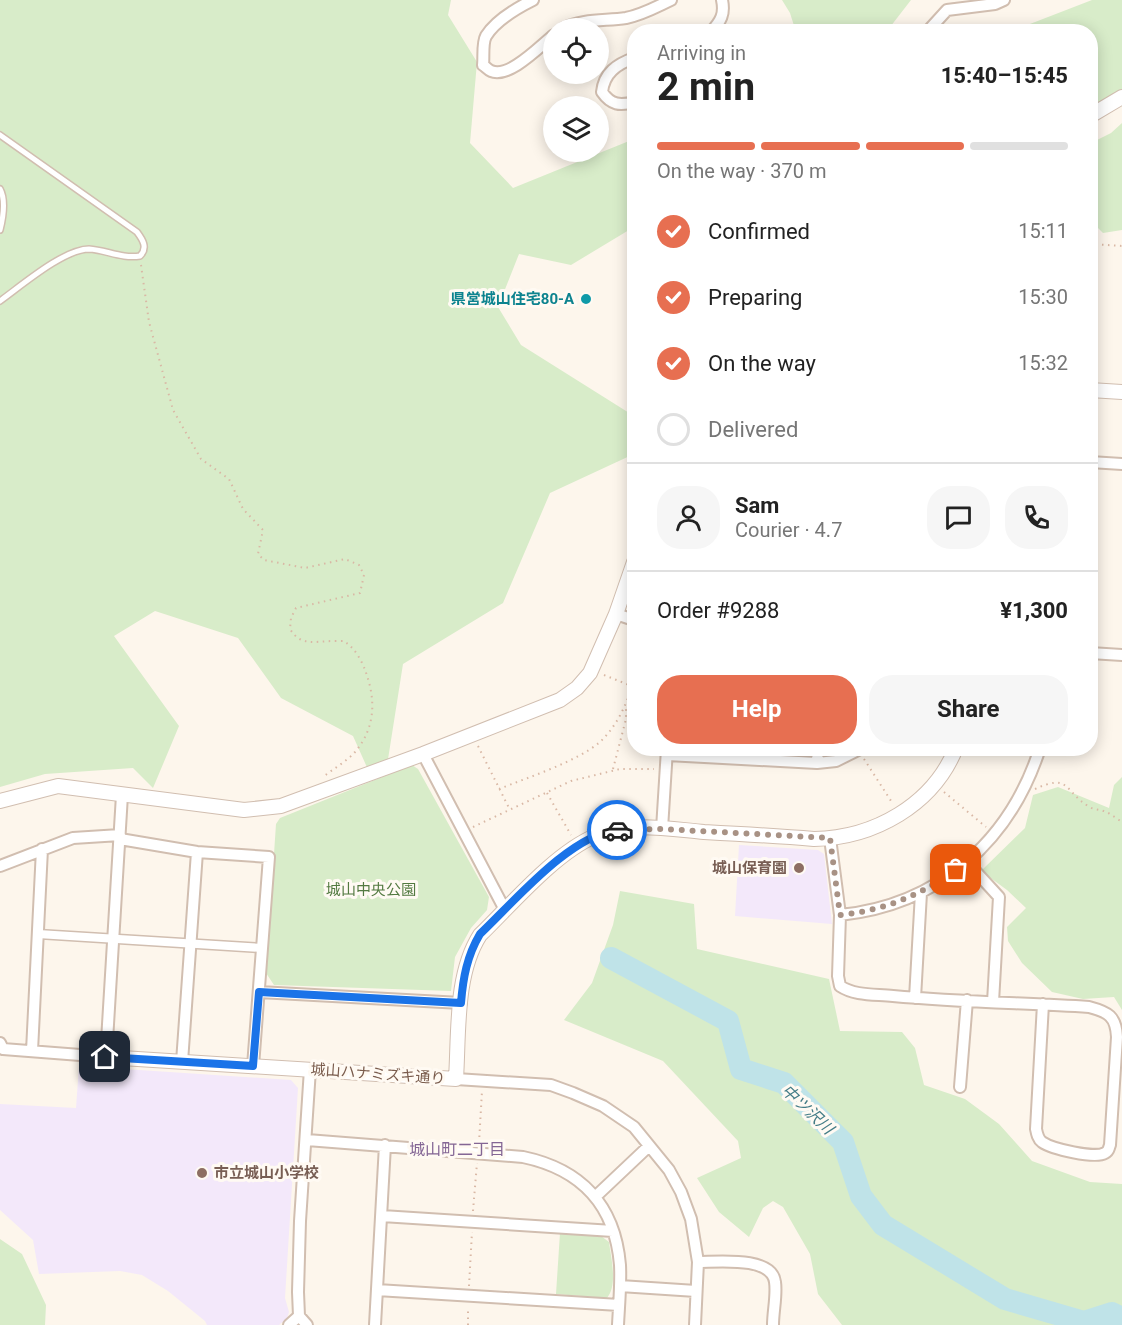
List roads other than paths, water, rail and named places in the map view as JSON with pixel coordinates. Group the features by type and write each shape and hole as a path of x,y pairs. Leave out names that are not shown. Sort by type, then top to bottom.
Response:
{"street":[{"path":"533,0 520,6 499,22 485,37 483,65 492,72 505,72 518,65 543,44"},
{"path":"609,20 645,13 671,0"},
{"path":"719,24 724,9 722,0"},
{"path":"934,24 947,10 995,4 1004,0"},
{"path":"627,62 606,76 603,92 612,103 627,104"},
{"path":"1098,111 1122,97"},
{"path":"1098,390 1122,392"},
{"path":"1098,462 1122,464"},
{"path":"0,801 58,786 244,810 281,806 423,754 560,700 577,688 592,671 627,582"},
{"path":"616,614 627,618"},
{"path":"1098,654 1122,655"},
{"path":"423,754 506,910"},
{"path":"662,829 667,756"},
{"path":"759,756 817,763 836,761 847,756"},
{"path":"817,756 817,763"},
{"name":"城山ハナミズキ通り","path":"105,1057 456,1079 463,978 471,949 480,934 557,860 577,846 607,831 625,829 830,838 858,833 877,826 913,806 944,772 952,756"},
{"path":"840,915 875,910 921,893 967,862 995,834 1024,790 1037,756"},
{"path":"0,1043 3,1049 105,1057 122,795"},
{"path":"0,866 73,838 120,837 197,852 269,857 253,1066"},
{"path":"830,838 840,915 838,976 840,986 849,992 915,998 967,1000 993,1002 1042,1004 1089,1007 1104,1010 1112,1017 1117,1026 1110,1145 1108,1151 1103,1154 1078,1154 1042,1143 1037,1136 1042,1004"},
{"path":"32,1051 42,849"},
{"path":"182,1062 197,852"},
{"path":"967,862 999,897 993,1002"},
{"path":"915,998 921,893"},
{"path":"38,934 262,948"},
{"path":"259,992 461,1003"},
{"path":"960,1087 967,1000"},
{"path":"307,1325 299,1316 300,1221 310,1069"},
{"path":"456,1079 551,1085 603,1106 634,1127 669,1170 681,1192 691,1219 698,1262 694,1325"},
{"path":"307,1140 478,1152 523,1157 555,1166 582,1183 595,1197 614,1231 618,1248 620,1286 618,1325"},
{"path":"375,1325 385,1145"},
{"path":"595,1197 649,1146"},
{"path":"382,1216 614,1231"},
{"path":"698,1262 755,1263 767,1268 773,1274 775,1282 773,1325"},
{"path":"620,1286 696,1291"},
{"path":"377,1290 619,1305"},
{"path":"290,1325 299,1316"}],"lane":[{"path":"0,135 137,232 144,241 144,250 140,256 130,257 85,249 70,253 0,301"},
{"path":"0,189 3,204 0,230"}],"waterway":[{"name":"中ツ沢川","path":"611,958 728,1021 741,1069 784,1083 843,1142 861,1196 883,1225 1005,1299 1084,1322 1112,1313 1122,1318"}],"place":[{"name":"県営城山住宅80-A","path":"586,299"},
{"name":"城山保育園","path":"799,868"},
{"name":"市立城山小学校","path":"202,1173"}],"district":[{"name":"城山町二丁目","path":"457,1149"}],"park label":[{"name":"城山中央公園","path":"371,890"}]}
